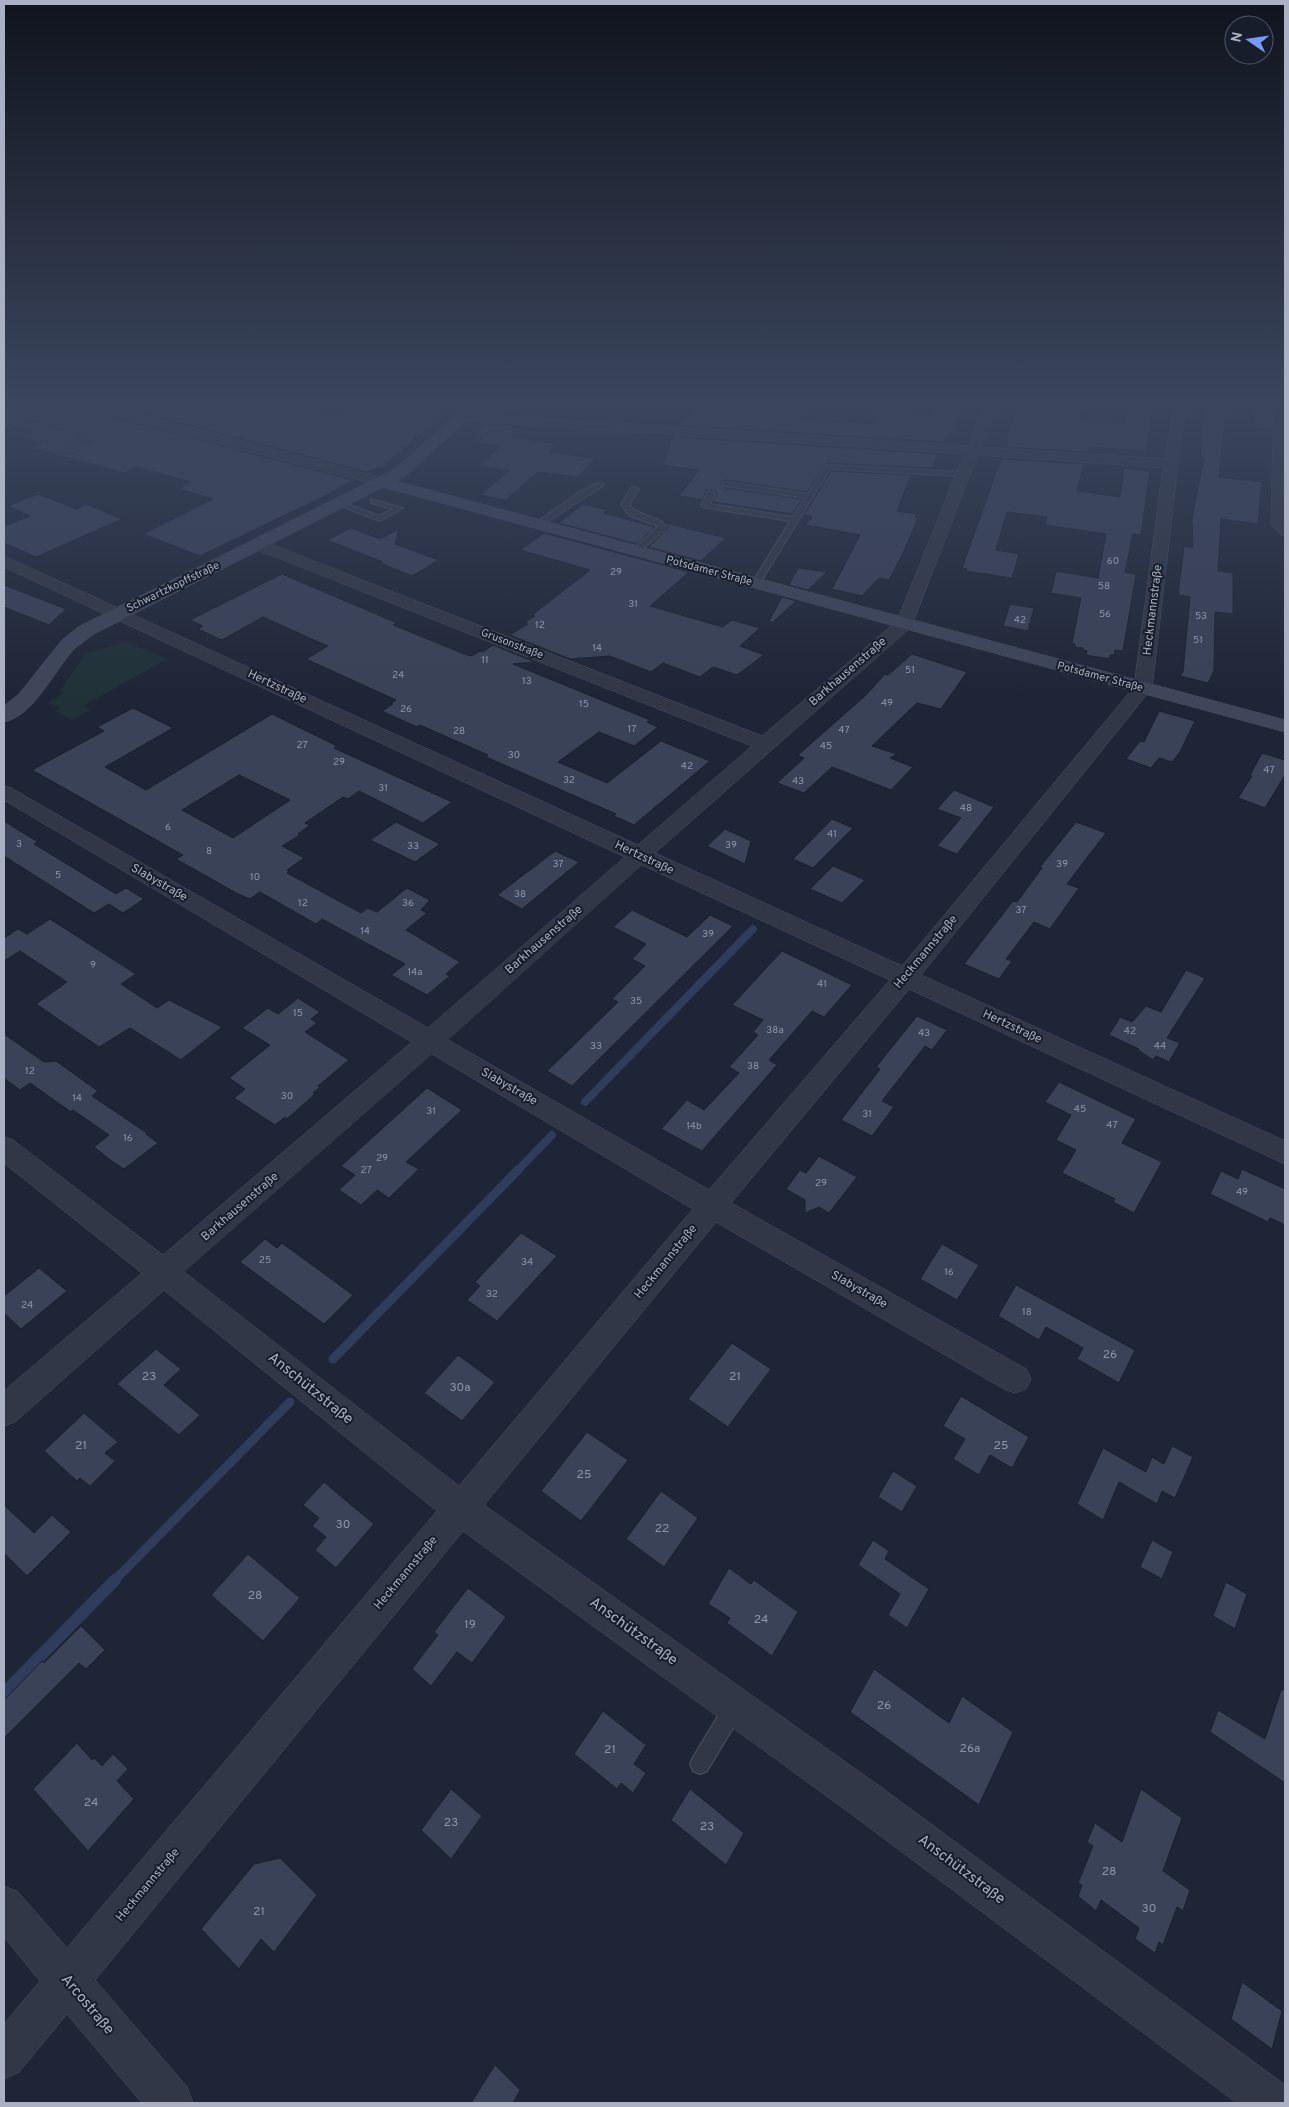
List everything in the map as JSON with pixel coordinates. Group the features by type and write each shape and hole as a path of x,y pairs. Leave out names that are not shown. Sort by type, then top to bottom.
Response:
{"street":[{"name":"Schwartzkopffstraße","path":"4,716 26,698 68,644 87,630 346,500"},
{"name":"Potsdamer Straße","path":"450,500 1285,726"},
{"name":"Barkhausenstraße","path":"4,1411 430,1041 765,744 905,623 953,500"},
{"name":"Heckmannstraße","path":"4,2057 712,1206 905,978 1143,688 1166,500"},
{"path":"1279,500 1279,525 1285,531"},
{"name":"Grusonstraße","path":"259,545 765,744"},
{"name":"Hertzstraße","path":"4,561 1285,1153"},
{"name":"Slabystraße","path":"4,792 712,1206 1016,1379"},
{"name":"Anschützstraße","path":"4,1148 460,1508 868,1802 1272,2103"},
{"name":"Arcostraße","path":"4,1906 171,2103"}],"lane":[{"path":"538,524 573,500"},
{"path":"628,500 625,505 633,514 660,523 662,526 637,551"},
{"path":"708,500 705,505 796,520"},
{"path":"756,583 807,500"},
{"path":"339,504 380,519 399,508 374,502"},
{"path":"700,1764 735,1705"}],"shaded area":[{"path":"126,642 167,659 83,706 90,710 73,720 55,711 60,708 48,702 65,692 60,691 86,653"}],"building":[{"path":"22,500 54,500 77,509 86,504 122,519 36,557 4,543 4,526 30,516 8,506"},
{"path":"210,500 316,500 200,556 143,534"},
{"path":"714,500 801,500 793,514 713,502"},
{"path":"813,500 901,500 897,511 917,514 915,517 918,518 889,580 879,578 862,596 832,589 860,535 805,525 812,517 804,515"},
{"path":"986,500 1146,500 1141,535 1133,534 1125,572 1136,574 1123,651 1115,650 1114,655 1110,655 1109,659 1086,655 1087,651 1083,650 1083,648 1075,647 1075,644 1072,643 1081,598 1051,593 1056,571 1098,578 1106,534 1045,525 1047,517 1007,512 996,550 1019,554 1012,578 966,571 967,569 962,568"},
{"path":"1196,500 1260,500 1258,524 1221,519 1218,571 1233,573 1233,614 1215,612 1214,671 1208,683 1180,676 1183,672 1190,597 1178,595 1184,546 1193,548 1192,518"},
{"path":"583,504 607,510 604,513 655,527 637,544 558,523"},
{"path":"665,523 726,538 701,561 648,547 665,532 668,527"},
{"path":"351,528 380,539 399,529 395,544 439,560 412,576 380,563 383,562 327,540"},
{"path":"544,533 689,572 650,606 723,627 732,620 760,628 740,646 764,655 737,675 713,667 700,677 663,663 651,672 610,656 570,659 510,635 528,624 525,622 535,616 532,615 590,570 520,550"},
{"path":"798,568 827,572 808,590 789,585"},
{"path":"282,574 397,623 393,625 467,655 472,656 480,651 483,652 493,645 535,662 513,664 650,720 647,722 658,727 634,746 599,732 558,762 607,783 661,741 710,761 634,825 614,816 616,814 486,757 488,755 420,725 417,727 382,711 396,700 306,659 328,646 263,617 222,640 198,629 203,626 190,620"},
{"path":"4,585 66,609 49,625 4,607"},
{"path":"782,597 796,601 772,623 769,621"},
{"path":"1010,604 1034,608 1028,631 1003,626"},
{"path":"912,654 967,672 941,709 917,703 872,746 897,754 890,758 913,767 891,790 832,767 804,793 777,783 804,758 798,755 866,695 885,674 888,675"},
{"path":"133,708 173,728 105,767 146,790 272,714 337,746 334,748 452,802 423,823 359,791 348,799 343,797 305,823 310,825 298,834 300,835 282,846 304,858 287,870 289,871 287,873 361,913 368,908 377,912 407,888 430,900 421,910 427,913 406,930 460,962 446,974 450,976 427,995 391,975 405,964 322,919 316,924 260,892 250,899 238,894 176,859 183,855 32,770 104,731 97,727","holes":["239,775 290,800 233,838 182,810"]},
{"path":"1159,711 1195,721 1180,752 1172,762 1159,758 1151,768 1126,759 1140,741 1144,742"},
{"path":"1262,753 1285,760 1285,775 1265,808 1238,798 1252,776 1250,775"},
{"path":"954,790 994,807 957,854 937,846 961,818 937,809"},
{"path":"832,819 853,828 813,868 793,859"},
{"path":"4,821 38,842 34,844 116,894 126,888 144,899 123,913 109,904 94,913 4,856"},
{"path":"396,822 440,844 415,862 370,840"},
{"path":"1076,822 1106,833 1067,884 1079,888 1050,929 1034,922 1006,959 1012,961 999,979 964,964 1013,901 1017,902 1042,868 1040,867"},
{"path":"725,829 751,841 745,864 707,846"},
{"path":"555,851 579,862 522,909 497,895"},
{"path":"833,866 865,880 842,903 810,889"},
{"path":"632,910 687,937 710,915 733,926 572,1086 547,1071 618,1002 612,999 645,966 632,959 646,944 613,927"},
{"path":"50,919 136,974 121,984 157,1008 169,1000 222,1027 181,1060 130,1028 99,1047 36,1004 67,982 20,951 4,961 4,938 18,929 27,934"},
{"path":"782,951 852,985 824,1017 812,1011 769,1060 777,1065 702,1151 661,1129 687,1100 704,1110 739,1073 729,1067 758,1035 753,1032 763,1020 732,1005"},
{"path":"1186,970 1205,978 1167,1038 1180,1043 1169,1062 1156,1056 1153,1060 1139,1049 1109,1035 1120,1017 1132,1022 1146,1006 1161,1012"},
{"path":"298,998 320,1012 311,1019 317,1023 305,1032 349,1060 318,1086 320,1087 313,1093 315,1094 287,1119 285,1117 275,1125 234,1098 245,1089 229,1078 270,1045 242,1028 268,1008 278,1014"},
{"path":"917,1016 947,1030 932,1050 925,1046 882,1101 894,1107 872,1136 841,1120 880,1069 876,1067"},
{"path":"4,1034 44,1062 56,1061 98,1091 92,1096 147,1133 158,1143 124,1169 113,1162 94,1147 109,1135 73,1110 71,1112 30,1083 20,1090 4,1078"},
{"path":"1059,1082 1136,1119 1122,1143 1162,1162 1134,1213 1113,1202 1115,1199 1062,1173 1076,1150 1056,1140 1071,1115 1045,1102"},
{"path":"427,1088 462,1110 406,1162 419,1169 389,1198 377,1190 361,1205 339,1190 355,1175 341,1166"},
{"path":"819,1156 857,1177 829,1213 819,1207 805,1213 805,1200 786,1189 800,1170 806,1173"},
{"path":"1242,1169 1285,1189 1285,1225 1270,1218 1268,1222 1210,1194 1221,1171 1238,1179"},
{"path":"521,1233 557,1256 497,1321 467,1300 480,1286 475,1282"},
{"path":"265,1239 277,1248 282,1243 353,1295 324,1324 240,1262"},
{"path":"942,1244 979,1265 957,1300 920,1279"},
{"path":"39,1268 67,1291 21,1329 4,1313 4,1296"},
{"path":"1016,1285 1135,1350 1119,1383 1077,1359 1083,1348 1046,1327 1039,1340 998,1316"},
{"path":"732,1343 771,1369 728,1427 688,1399"},
{"path":"156,1349 181,1369 164,1385 200,1415 179,1435 117,1384"},
{"path":"458,1355 495,1382 462,1421 424,1393"},
{"path":"961,1396 1029,1437 1012,1468 990,1455 979,1475 953,1459 965,1439 943,1426"},
{"path":"84,1413 118,1442 105,1453 115,1461 90,1486 80,1478 77,1481 44,1451"},
{"path":"587,1432 628,1460 581,1521 541,1491"},
{"path":"1172,1446 1193,1457 1175,1498 1162,1491 1157,1504 1119,1482 1103,1520 1077,1504 1103,1448 1146,1472 1152,1457 1164,1464"},
{"path":"893,1471 917,1486 902,1512 878,1497"},
{"path":"324,1482 374,1524 336,1568 315,1550 326,1537 312,1526 319,1518 303,1505"},
{"path":"661,1491 698,1518 664,1567 626,1539"},
{"path":"4,1505 34,1533 52,1515 71,1532 27,1576 4,1553"},
{"path":"873,1540 889,1551 885,1559 929,1589 907,1628 888,1615 900,1594 858,1565"},
{"path":"1152,1540 1173,1552 1162,1579 1140,1567"},
{"path":"248,1554 300,1598 263,1641 211,1595"},
{"path":"729,1568 751,1584 754,1580 798,1612 772,1656 727,1623 730,1618 708,1604"},
{"path":"1226,1582 1247,1594 1235,1629 1213,1616"},
{"path":"468,1588 506,1617 472,1663 457,1652 431,1686 412,1669 438,1635 434,1632"},
{"path":"81,1626 105,1650 86,1669 79,1663 4,1738 4,1700 42,1661 44,1663"},
{"path":"874,1669 949,1723 962,1696 1013,1732 979,1805 850,1712"},
{"path":"1281,1690 1285,1690 1285,1783 1210,1732 1218,1710 1265,1739"},
{"path":"603,1711 646,1745 634,1764 646,1773 633,1793 621,1783 617,1789 574,1754"},
{"path":"77,1743 92,1760 94,1758 102,1766 113,1754 128,1769 117,1781 134,1799 88,1851 33,1789"},
{"path":"451,1789 482,1816 451,1859 421,1830"},
{"path":"690,1789 744,1833 726,1865 671,1820"},
{"path":"1141,1789 1182,1818 1163,1871 1190,1890 1183,1911 1177,1907 1163,1945 1159,1942 1155,1953 1135,1939 1139,1928 1101,1900 1096,1911 1078,1896 1082,1885 1078,1883 1093,1846 1087,1842 1095,1823 1122,1842"},
{"path":"280,1858 317,1895 274,1952 261,1939 239,1969 201,1929 254,1864"},
{"path":"1242,1982 1282,2011 1272,2049 1231,2019"},
{"path":"495,2065 520,2090 513,2103 471,2103"}],"waterway":[{"path":"585,1102 753,929"},
{"path":"518,1170 552,1135"},
{"path":"333,1359 519,1169"},
{"path":"114,1581 290,1402"},
{"path":"4,1693 115,1580"}]}
